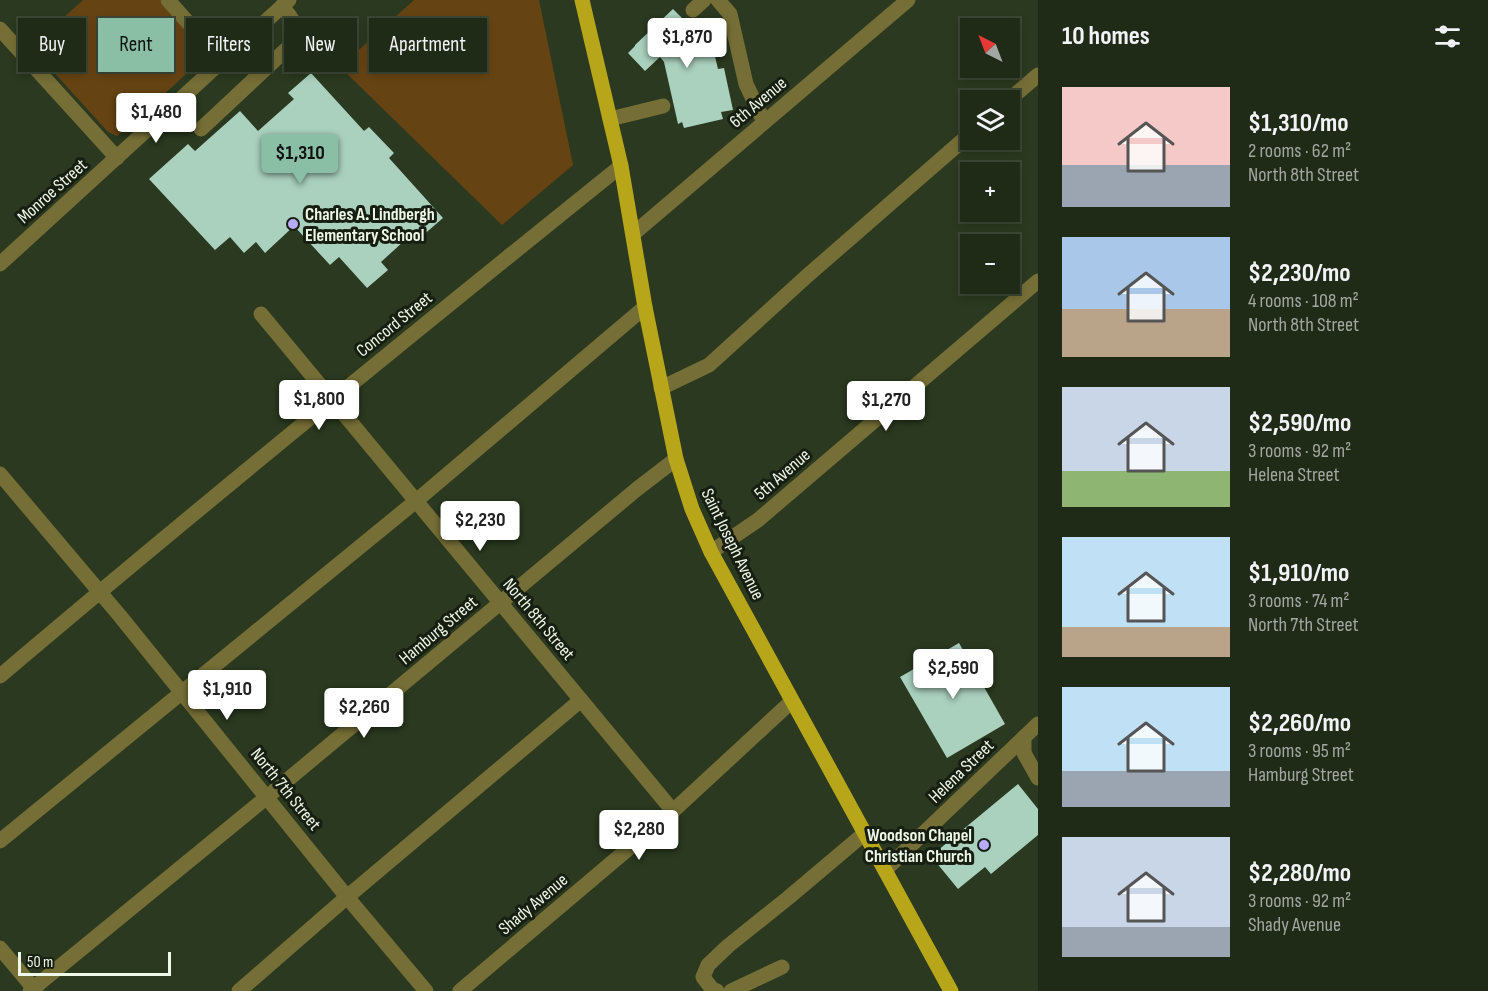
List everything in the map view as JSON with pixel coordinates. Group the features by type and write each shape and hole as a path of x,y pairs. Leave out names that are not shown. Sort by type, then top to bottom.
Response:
{"main road":[{"name":"Saint Joseph Avenue","path":"582,0 621,166 645,307 676,459 692,509 711,552 951,991"}],"street":[{"path":"168,0 186,20"},
{"path":"718,0 730,14 746,84 764,122"},
{"name":"6th Avenue","path":"633,234 908,0"},
{"path":"201,129 292,44 297,33 286,3"},
{"name":"Monroe Street","path":"269,18 286,3"},
{"path":"0,29 117,158"},
{"name":"Monroe Street","path":"3,256 117,158 210,72"},
{"path":"1020,91 1038,75"},
{"path":"610,119 663,106"},
{"path":"662,388 709,365 960,143"},
{"name":"Concord Street","path":"0,676 99,591 332,399 621,166"},
{"name":"5th Avenue","path":"711,552 758,520 1038,281"},
{"path":"0,841 416,501 645,307"},
{"name":"North 8th Street","path":"261,314 673,811"},
{"name":"Hamburg Street","path":"33,990 676,459"},
{"name":"North 7th Street","path":"0,474 99,591 426,991"},
{"path":"239,991 581,700"},
{"name":"Shady Avenue","path":"460,991 673,811 792,701"},
{"name":"Helena Street","path":"885,870 1038,724"},
{"path":"1024,737 1024,753 1038,778"},
{"path":"717,991 712,989 703,977 708,965 865,833"},
{"path":"0,948 33,990"},
{"path":"731,991 782,967"}],"shaded area":[{"path":"83,0 160,0 186,28 186,72 188,72 117,136 108,132 54,72 86,72 86,18 63,18"},
{"path":"414,0 539,0 573,165 502,225 345,72 357,72 357,52 369,41 369,72 487,72 487,18 394,18"}],"building":[{"path":"673,9 690,26 696,21 706,19 718,69 724,68 733,110 721,112 723,119 684,128 682,122 678,124 664,62 660,57 645,71 628,53"},
{"name":"Charles A. Lindbergh Elementary School","path":"311,73 364,131 369,127 394,153 389,158 443,218 421,237 415,231 381,262 388,270 367,288 339,257 330,265 294,226 265,253 256,242 244,253 230,237 215,250 149,179 188,144 195,151 240,111 258,131 294,99 288,93"},
{"path":"959,643 1005,724 947,758 900,677"},
{"name":"Woodson Chapel Christian Church","path":"1018,784 1038,809 1038,835 991,874 985,867 958,889 931,856"}],"place":[{"name":"Charles A. Lindbergh Elementary School","path":"293,224"},
{"name":"Woodson Chapel Christian Church","path":"984,845"}]}
